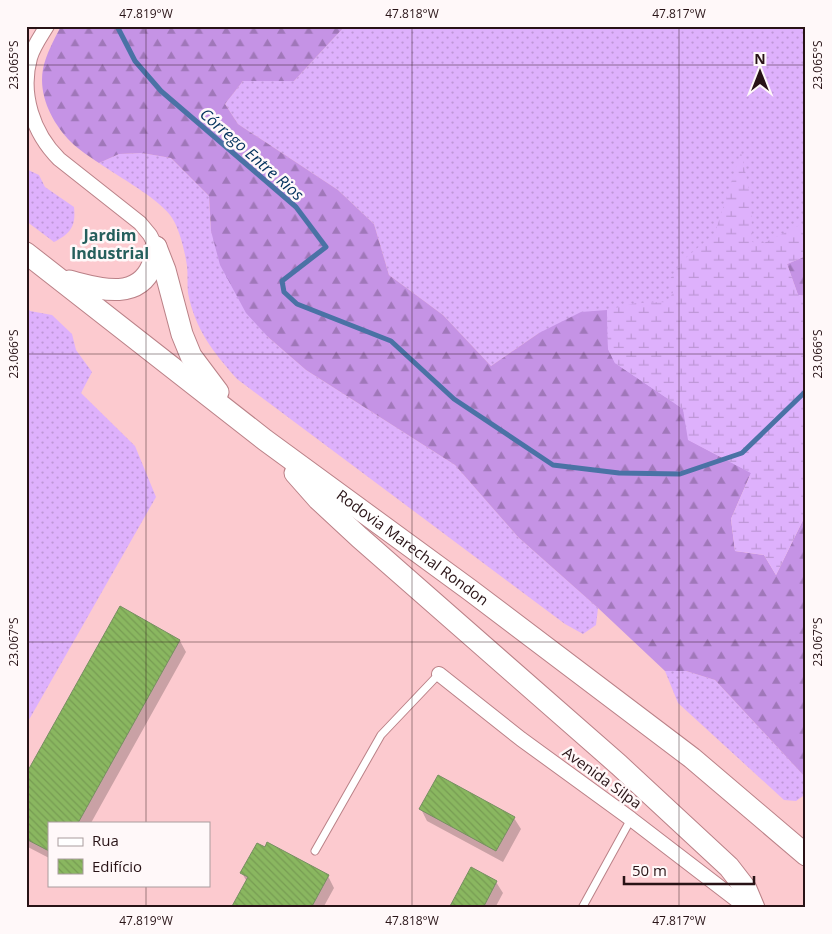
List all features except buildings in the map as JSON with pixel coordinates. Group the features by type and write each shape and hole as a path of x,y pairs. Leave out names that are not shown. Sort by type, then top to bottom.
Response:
{"main road":[{"path":"59,278 101,289 119,290 130,288 141,281 147,274 152,266 156,247"},
{"path":"156,247 165,270 182,334 191,356 209,382 246,425"},
{"name":"Rodovia Marechal Rondon","path":"26,253 265,440 462,584 685,752 802,854"},
{"path":"265,440 318,499 346,525 618,765 729,867 746,889 754,908"}],"street":[{"path":"47,26 30,56 28,72 27,87 30,110 36,128 48,147 59,159 140,222 156,247"},
{"name":"Avenida Silpa","path":"439,674 521,739 631,819 747,908"}],"lane":[{"path":"315,851 381,736 439,674"},
{"path":"582,908 631,819"}],"green space":[{"path":"61,26 188,26 191,28 200,26 345,26 294,81 243,81 225,104 238,124 338,190 374,224 389,275 443,315 491,366 539,333 581,312 607,310 608,349 615,363 683,409 689,440 751,473 731,519 735,551 764,555 776,575 806,514 806,778 715,680 686,671 665,671 518,537 455,465 306,370 268,337 246,313 220,265 211,231 209,196 171,158 142,153 119,154 99,163 81,151 64,135 48,109 42,79 44,63"},
{"path":"345,26 806,26 806,256 787,264 798,295 806,296 806,514 539,333 491,366 443,315 389,275 374,224 338,190 238,124 225,104 243,81 294,81"},
{"path":"741,152 751,199 752,242 764,243 806,224 806,256 787,264 798,295 806,296 806,514 776,575 764,555 735,551 731,519 751,473 688,440 683,409 615,363 608,349 607,310 636,303 668,302 673,292 668,282 682,261 715,233"},
{"path":"142,153 171,158 209,196 211,231 268,337 306,370 455,465 518,537 598,608 596,625 583,634 565,624 237,379 206,339 195,318 188,293 185,254 179,232 170,215 156,201 99,163 119,154"},
{"path":"26,169 39,175 45,187 74,207 74,219 71,228 65,235 54,242 26,221"},
{"path":"806,256 806,296 798,295 787,264"},
{"path":"26,306 30,311 52,315 72,334 76,350 92,372 81,393 135,446 156,497 26,725"},
{"path":"665,671 686,671 715,680 806,778 806,794 796,801 784,800 678,703"}],"waterway":[{"name":"Córrego Entre Rios","path":"117,26 135,61 161,91 296,207 326,247 282,281 284,292 297,304 391,341 454,399 553,465 619,473 680,474 742,453 806,391"}],"district":[{"name":"Jardim Industrial","path":"110,244"}]}
